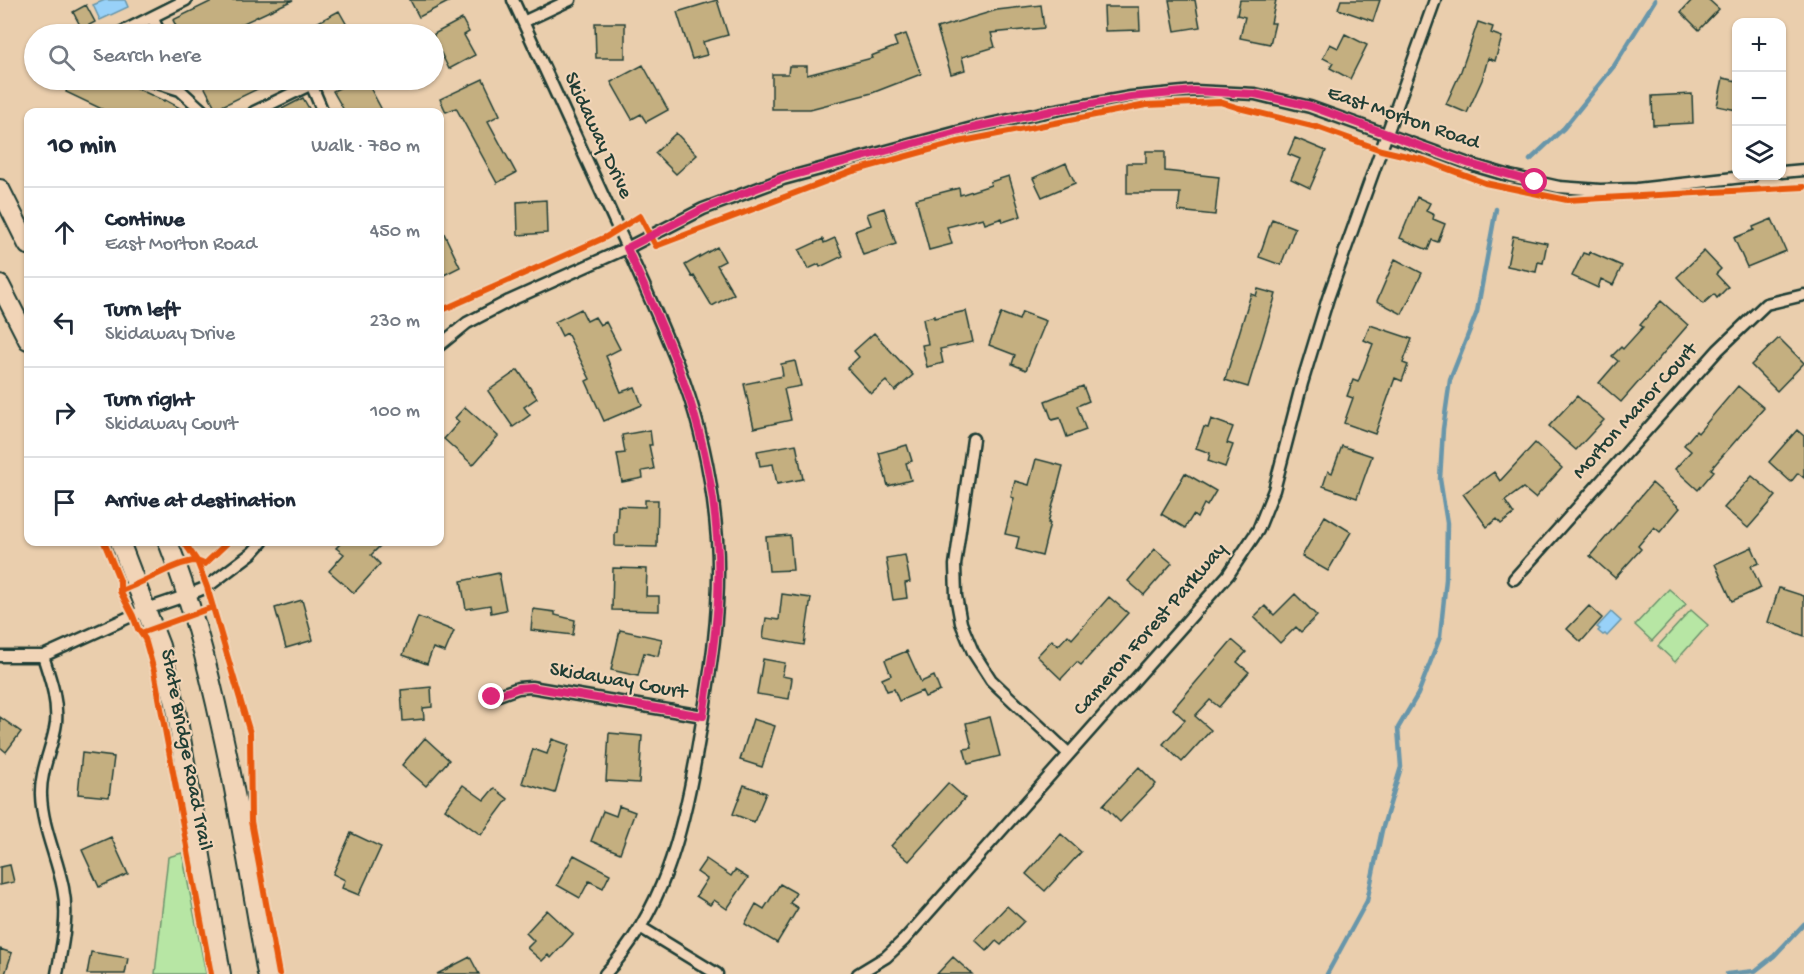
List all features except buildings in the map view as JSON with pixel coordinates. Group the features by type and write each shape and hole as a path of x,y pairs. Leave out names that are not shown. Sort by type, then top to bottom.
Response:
{"highway":[{"path":"0,189 24,237"},
{"path":"0,285 24,332"},
{"path":"122,546 160,646 175,704 221,974"},
{"path":"170,546 188,595 214,696 240,812 267,974"}],"street":[{"path":"139,24 186,0"},
{"name":"Skidaway Drive","path":"513,0 627,248 684,381 699,431 710,483 717,540 718,596 714,651 688,802 679,840 661,887 639,927 605,974"},
{"path":"523,22 570,0"},
{"name":"Cameron Forest Parkway","path":"858,974 886,957 904,940 1228,575 1258,530 1274,490 1302,383 1328,298 1435,0"},
{"path":"153,17 156,24"},
{"path":"180,90 199,108"},
{"path":"184,90 188,98"},
{"path":"262,108 299,90"},
{"path":"317,90 322,108"},
{"name":"East Morton Road","path":"444,342 467,323 509,301 627,248 703,209 783,178 976,127 1131,97 1194,91 1255,94 1310,106 1480,167 1559,187 1600,190 1637,189 1732,178"},
{"path":"1786,172 1804,170"},
{"name":"Morton Manor Court","path":"1514,579 1718,350 1766,304 1804,295"},
{"path":"973,439 955,565 956,596 961,623 973,652 991,680 1069,754"},
{"path":"0,656 43,656 147,609 207,587 258,546"},
{"path":"43,656 54,691 56,724 41,792 43,812 63,889 65,910 57,974"},
{"name":"Skidaway Court","path":"492,697 518,688 531,687 703,716"},
{"path":"639,927 717,974"}],"green space":[{"path":"1669,589 1686,604 1652,641 1635,625"},
{"path":"1691,610 1708,625 1675,662 1658,646"},
{"path":"182,853 206,974 155,974 168,857"}],"water":[{"path":"105,0 125,0 128,7 100,20 93,5"},
{"path":"1611,612 1621,621 1607,636 1603,635 1597,627"}],"waterway":[{"path":"1530,160 1564,128 1614,66 1655,0"},
{"path":"1327,974 1367,901 1382,830 1401,767 1398,728 1418,694 1440,637 1446,579 1447,523 1440,479 1443,429 1450,380 1477,312 1496,209"},
{"path":"1727,974 1755,971 1774,956 1804,924"}],"cycle path":[{"path":"444,309 606,237 640,216 656,246 853,171 958,142 1146,105 1220,102 1320,128 1381,150 1424,160 1485,183 1567,200 1804,187"},
{"name":"State Bridge Road Trail","path":"106,546 120,581 120,591 145,639 154,671 211,974"},
{"path":"187,546 197,561 207,587 250,733 251,821 279,974"},
{"path":"120,591 188,562 196,561 205,564 224,546"},
{"path":"141,633 213,607"}],"route":[{"path":"492,697 518,688 531,687 703,716 714,651 718,596 717,540 710,483 699,431 684,381 627,248 703,209 783,178 976,127 1131,97 1194,91 1255,94 1310,106 1470,164 1535,182"}]}
